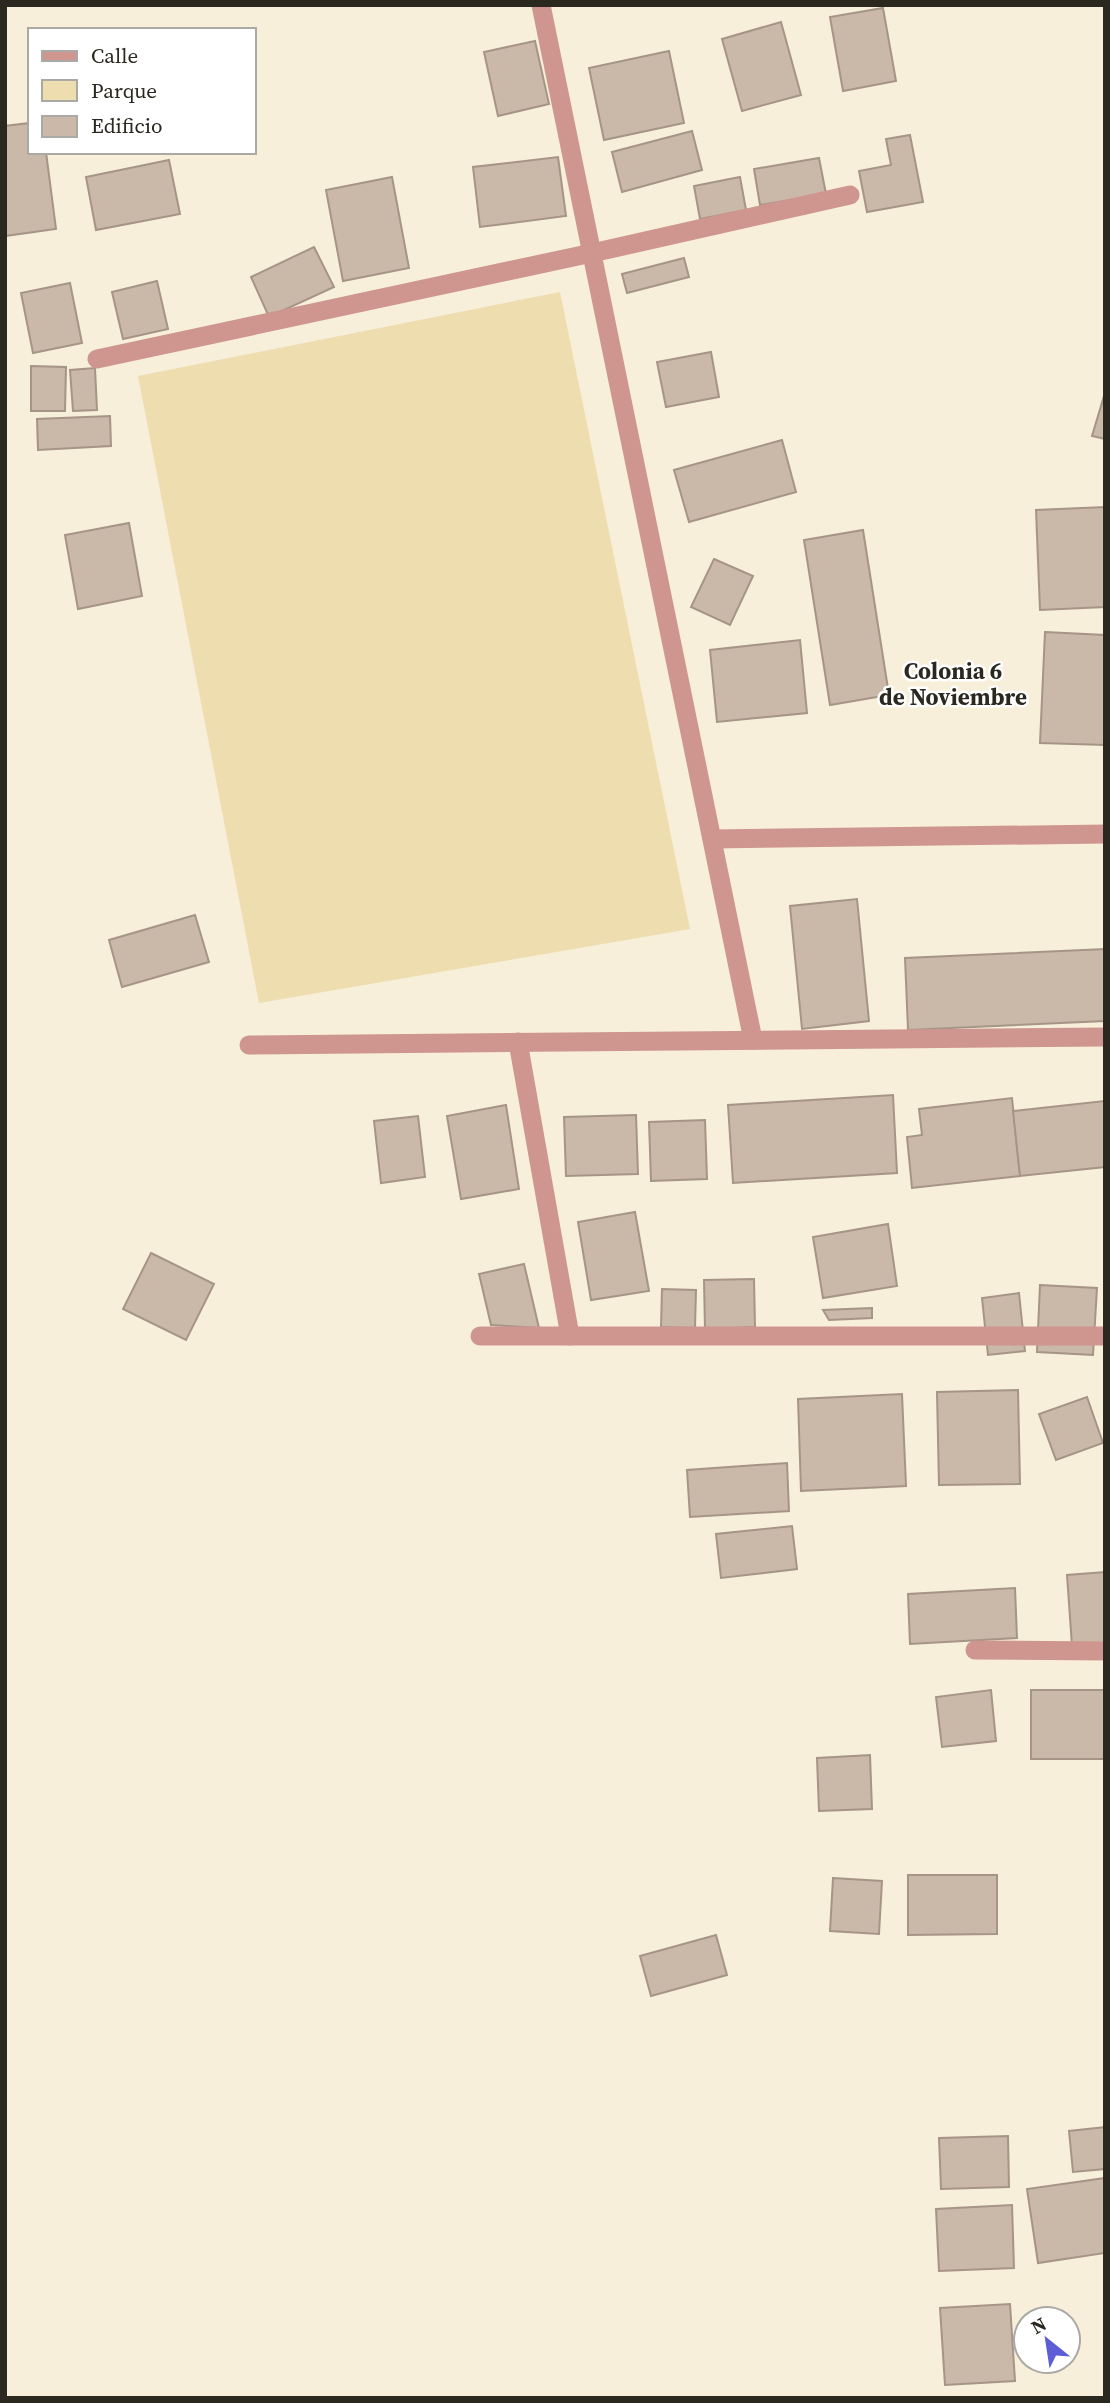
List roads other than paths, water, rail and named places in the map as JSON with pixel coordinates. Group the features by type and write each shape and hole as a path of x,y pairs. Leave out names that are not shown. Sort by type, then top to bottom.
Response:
{"street":[{"path":"541,5 753,1040"},
{"path":"97,359 592,254 850,195"},
{"path":"712,839 1105,834"},
{"path":"249,1045 1105,1037"},
{"path":"518,1042 570,1336"},
{"path":"480,1336 1105,1336"},
{"path":"975,1650 1105,1651"}],"district":[{"name":"Colonia 6 de Noviembre","path":"953,684"}]}
